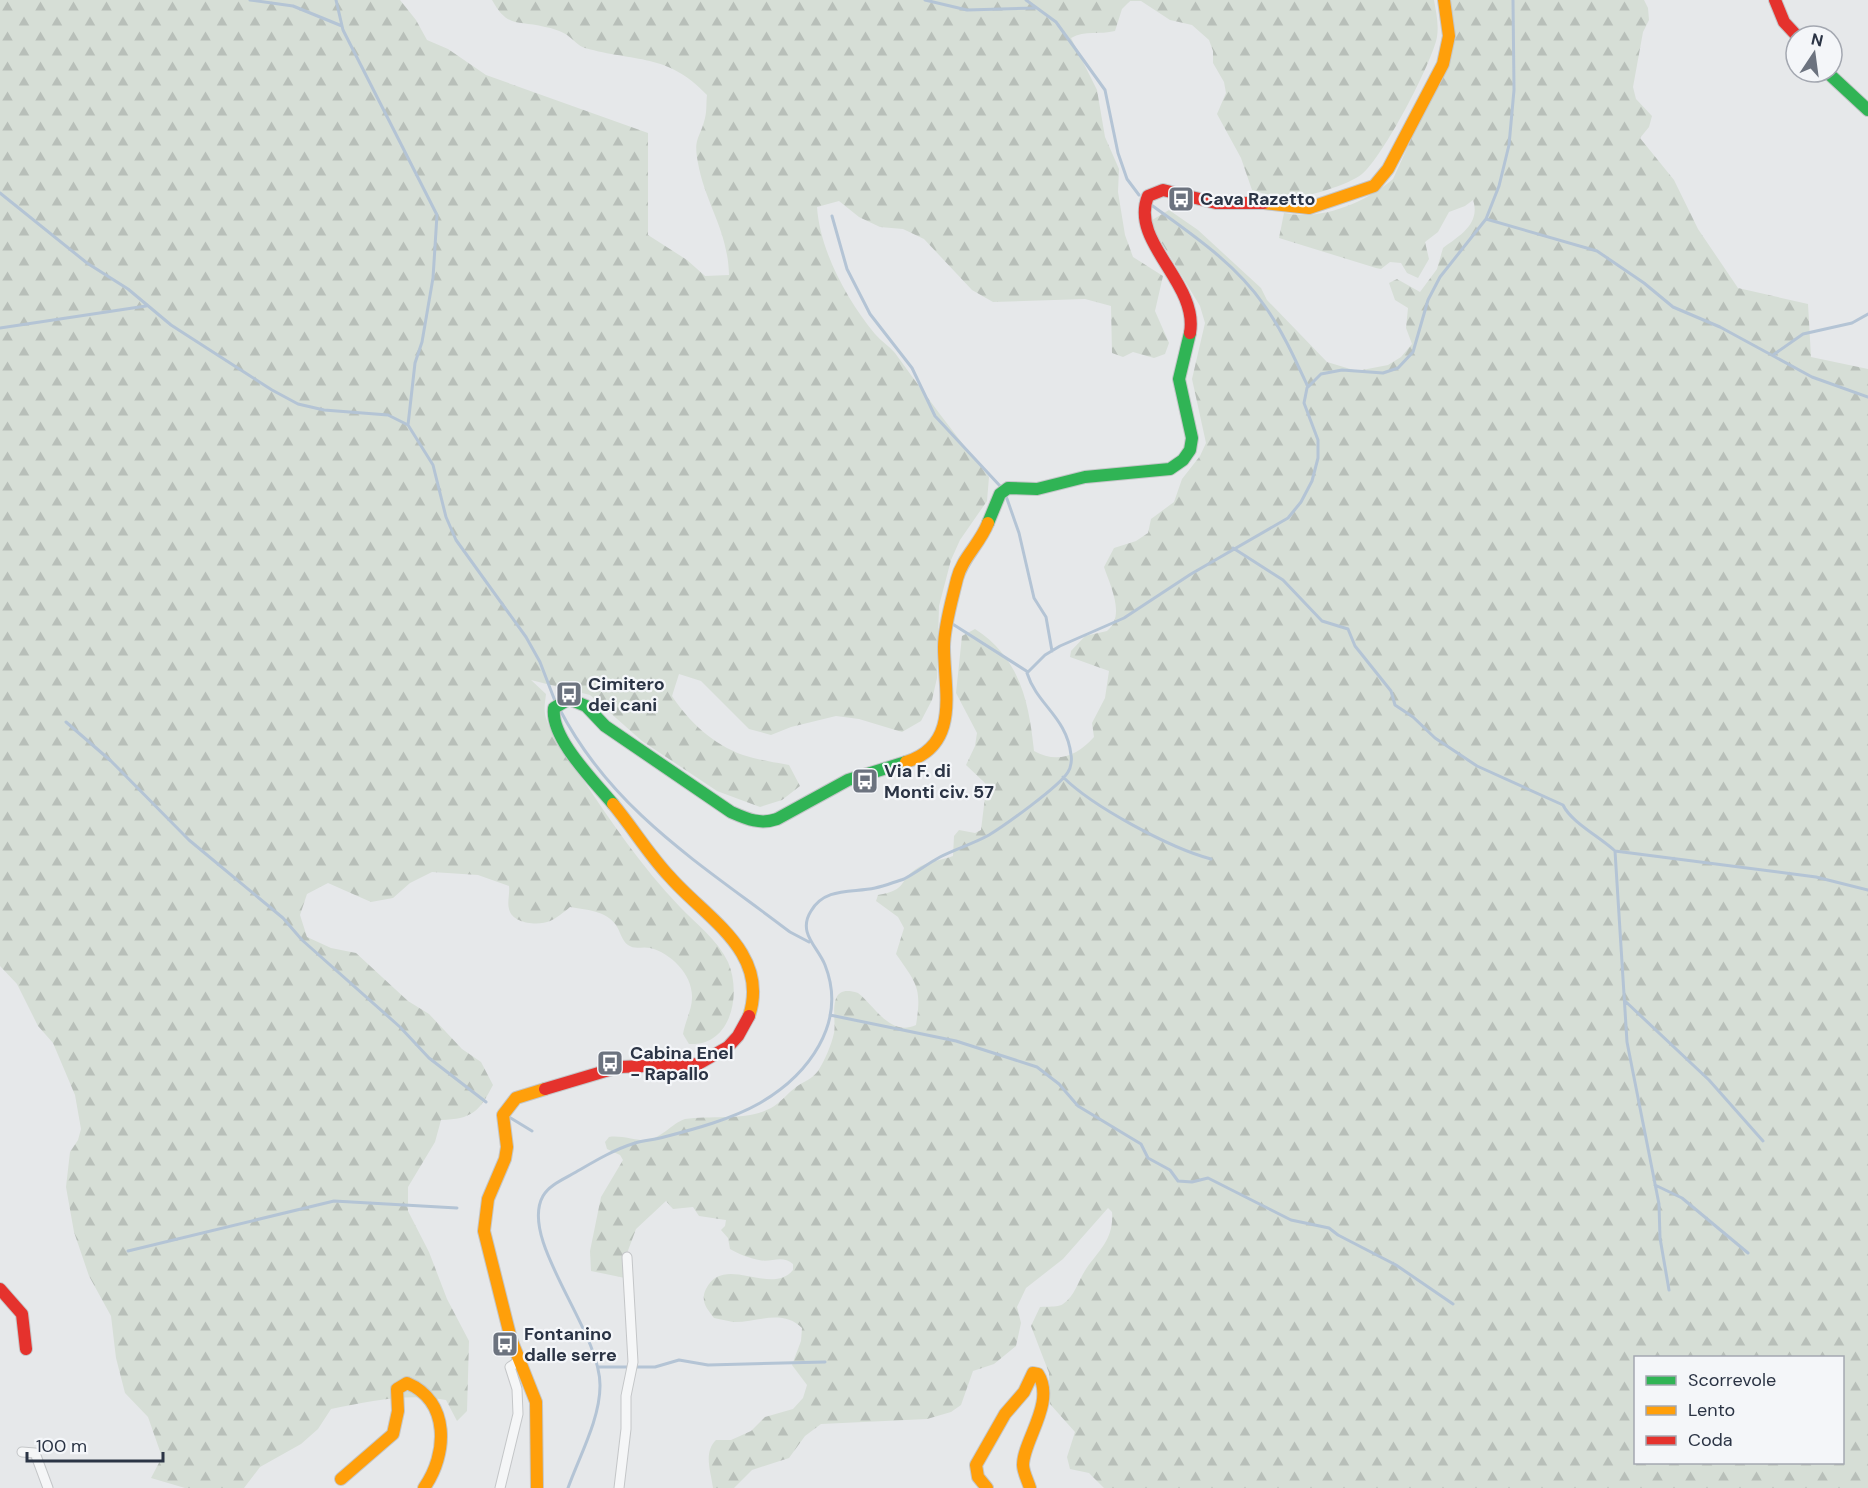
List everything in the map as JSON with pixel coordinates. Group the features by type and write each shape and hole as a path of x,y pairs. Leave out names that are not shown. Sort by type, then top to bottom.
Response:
{"street":[{"path":"537,1488 536,1402 511,1339 484,1231 488,1199 505,1159 503,1115 509,1104 516,1098 608,1070 637,1065 673,1067 703,1063 727,1050 739,1037 751,1009 755,987 750,966 737,942 671,879 570,748 553,717 554,708 569,699 580,702 605,726 684,782 731,812 753,821 768,822 777,819 848,780 913,760 925,753 943,728 948,712 944,653 957,578 961,566 986,529 1000,494 1008,488 1037,489 1086,477 1170,468 1186,457 1191,448 1192,438 1179,381 1191,333 1190,305 1149,235 1142,210 1143,203 1155,191 1162,190 1216,203 1270,203 1308,208 1374,186 1388,169 1443,64 1449,36 1444,0"},
{"path":"1775,0 1786,24"},
{"path":"1840,84 1868,110"},
{"path":"619,1488 626,1429 626,1396 633,1354 628,1310 627,1257"},
{"path":"0,1289 22,1314 26,1349"},
{"path":"500,1488 518,1414 517,1389 510,1367 520,1360"},
{"path":"987,1488 978,1477 976,1465 1005,1414 1023,1392 1033,1373 1038,1374 1042,1380 1041,1414 1023,1465 1030,1488"},
{"path":"341,1479 393,1434 398,1411 397,1389 407,1383 418,1386 424,1391 436,1408 441,1430 441,1463 432,1480 424,1488"},
{"path":"22,1452 35,1453 48,1488"}],"green space":[{"path":"0,0 400,0 416,20 427,40 448,49 486,75 648,133 648,235 687,260 705,276 729,275 725,244 701,177 697,155 697,143 706,115 707,95 693,81 664,65 585,48 556,30 514,22 503,15 492,0 1434,0 1438,27 1433,50 1406,109 1382,149 1362,174 1347,183 1291,198 1275,197 1252,190 1241,158 1217,114 1226,93 1224,82 1213,63 1213,51 1209,40 1192,25 1170,20 1141,1 1130,1 1122,9 1115,31 1082,34 1071,38 1097,90 1105,137 1119,169 1118,192 1125,235 1133,257 1163,276 1155,311 1169,343 1165,354 1154,358 1133,352 1123,357 1112,353 1111,306 1085,299 993,302 972,290 924,239 903,229 880,227 859,217 839,201 817,207 823,241 829,258 855,306 875,334 895,353 989,477 987,501 960,540 951,560 939,606 937,678 932,700 921,721 902,732 859,719 836,716 791,727 771,735 749,729 701,681 679,674 672,696 686,714 712,739 743,755 789,765 800,786 782,800 760,807 717,791 642,741 590,695 531,680 546,694 545,714 553,735 615,827 652,876 712,939 728,962 734,989 730,1016 715,1037 703,1043 689,1044 683,1034 692,998 685,973 673,960 658,951 628,945 612,920 601,914 570,907 545,923 520,921 511,914 509,909 509,886 478,875 432,872 410,883 393,898 371,902 328,883 307,894 300,915 307,937 331,948 356,953 408,1001 429,1014 462,1049 481,1062 493,1085 479,1108 467,1116 441,1120 435,1142 408,1187 408,1211 429,1252 447,1299 469,1341 467,1411 457,1421 446,1400 417,1397 374,1401 331,1409 318,1429 301,1444 260,1467 244,1488 185,1488 151,1478 162,1457 148,1417 125,1393 116,1358 111,1316 89,1276 74,1232 66,1187 70,1152 78,1140 81,1129 75,1095 53,1043 38,1026 17,984 0,966"},
{"path":"1448,0 1644,0 1648,8 1649,20 1643,32 1633,87 1636,99 1652,116 1649,127 1640,138 1674,180 1698,229 1738,288 1808,304 1811,357 1868,369 1868,1488 1104,1488 1089,1473 1070,1469 1067,1457 1075,1432 1050,1404 1049,1373 1031,1326 1040,1307 1061,1305 1073,1293 1108,1237 1112,1212 1108,1208 1063,1259 1026,1288 1017,1307 1021,1323 1016,1346 994,1364 973,1371 961,1405 951,1412 927,1419 821,1424 805,1436 789,1458 752,1470 734,1488 713,1488 709,1456 716,1440 731,1440 751,1431 765,1417 793,1409 803,1398 807,1385 792,1365 801,1341 802,1328 786,1319 769,1318 733,1322 714,1318 705,1305 704,1293 714,1279 724,1275 736,1274 773,1279 784,1277 793,1270 793,1264 781,1259 763,1261 737,1253 730,1249 728,1238 721,1230 726,1220 699,1216 693,1207 673,1209 666,1201 636,1229 626,1256 625,1278 591,1271 590,1251 601,1197 623,1160 620,1155 607,1149 605,1142 609,1137 652,1139 685,1119 751,1115 774,1106 813,1076 821,1067 833,1038 835,1004 841,993 848,991 858,993 891,1024 898,1027 907,1028 916,1025 918,994 913,980 896,954 904,928 898,917 876,901 878,895 894,891 910,873 920,867 953,856 954,836 959,830 975,833 981,830 985,783 966,765 975,746 977,733 956,693 962,636 975,629 1002,653 1012,667 1025,699 1034,751 1042,755 1059,757 1081,749 1094,737 1092,723 1105,698 1109,671 1070,657 1071,651 1085,636 1107,631 1113,625 1115,600 1104,567 1114,548 1136,541 1148,533 1151,519 1174,502 1182,479 1200,456 1206,443 1192,379 1205,323 1200,306 1154,230 1152,220 1169,210 1198,230 1261,288 1267,300 1327,362 1357,371 1388,365 1401,357 1412,344 1406,328 1408,308 1395,300 1389,283 1397,279 1420,292 1437,269 1443,248 1462,234 1471,223 1475,208 1473,200 1449,212 1438,232 1425,242 1429,259 1418,278 1407,273 1401,263 1390,262 1381,269 1376,268 1279,238 1284,213 1313,214 1342,208 1369,196 1393,179 1450,54"}],"waterway":[{"path":"250,0 293,6 342,26"},
{"path":"336,0 343,30 437,215 433,278 422,342 415,363 408,425"},
{"path":"925,0 967,10 1036,8"},
{"path":"1026,0 1056,22 1105,90 1118,153 1127,179 1139,195"},
{"path":"568,1488 593,1425 600,1386 597,1364 588,1339 550,1261 542,1237 538,1215 543,1196 557,1182 612,1152 635,1143 688,1131 738,1114 760,1103 794,1078 819,1045 827,1027 831,1007 831,986 825,965 810,940 806,926 807,919 817,903 831,894 875,888 904,879 940,857 989,835 1043,796 1068,772 1071,757 1064,731 1038,694 1027,673 1045,655 1060,646 1124,618 1191,574 1288,518 1301,502 1312,481 1318,458 1318,440 1304,403 1307,388 1321,374 1342,370 1383,373 1398,368 1413,352 1428,300 1440,277 1486,219 1499,186 1509,145 1514,90 1513,0"},
{"path":"0,193 87,263 128,289 171,325 272,390 298,404 324,410 388,415 408,425 433,465 446,517 456,540 526,637 540,662 555,701"},
{"path":"1150,204 1226,262 1252,290 1277,324 1308,387"},
{"path":"832,216 847,269 870,314 912,368 935,416 1001,487"},
{"path":"1486,219 1597,251 1644,283 1673,307 1720,327 1812,377 1868,397"},
{"path":"0,328 146,306"},
{"path":"1773,355 1803,334 1852,323 1868,314"},
{"path":"1006,496 1019,533 1034,598 1046,617 1052,651"},
{"path":"1233,548 1283,580 1322,621 1348,629 1355,646 1391,691 1395,705 1413,717 1435,738 1477,766 1563,805 1572,817 1615,851 1816,877 1868,890"},
{"path":"951,623 1028,672"},
{"path":"559,708 580,744 605,777 632,806 692,858 790,932 809,942"},
{"path":"66,722 111,761 189,840 283,918 302,940 400,1027 429,1058 486,1102"},
{"path":"1063,777 1093,801 1133,825 1175,846 1211,859"},
{"path":"1615,851 1627,1042 1659,1204 1660,1238 1669,1290"},
{"path":"1625,1001 1709,1080 1763,1141"},
{"path":"830,1015 956,1041 1037,1067 1059,1084 1078,1106 1141,1144 1148,1158 1170,1170 1178,1181 1192,1182 1208,1178 1291,1220 1329,1228 1396,1265 1453,1304"},
{"path":"509,1117 532,1131"},
{"path":"1655,1185 1682,1198 1748,1253"},
{"path":"128,1251 334,1201 457,1208"},
{"path":"598,1367 655,1367 679,1360 708,1365 825,1362"}],"traffic: fast":[{"path":"1840,84 1868,110"},
{"path":"988,523 1000,494 1008,488 1037,489 1085,477 1170,469 1183,460 1190,450 1192,438 1179,379 1190,333"},
{"path":"613,804 575,759 559,733 554,708 569,699 586,706 605,726 731,812 754,820 777,819 848,780 906,762"}],"traffic: slow":[{"path":"1264,203 1309,208 1374,186 1388,169 1443,64 1449,36 1444,0"},
{"path":"906,762 923,754 935,743 942,729 946,714 944,639 949,613 959,571 988,523"},
{"path":"613,804 662,869 716,922 743,955 751,973 753,993 749,1016"},
{"path":"537,1488 536,1402 511,1339 484,1231 488,1199 505,1159 507,1147 503,1115 516,1098 545,1089"},
{"path":"987,1488 978,1477 976,1465 1005,1414 1024,1392 1033,1373 1038,1374 1043,1385 1043,1397 1041,1409 1024,1455 1023,1468 1030,1488"},
{"path":"341,1479 393,1434 398,1411 397,1389 407,1383 421,1391 431,1402 438,1415 441,1430 438,1460 424,1488"}],"traffic: jam":[{"path":"1775,0 1786,24"},
{"path":"1190,333 1190,315 1185,297 1148,230 1145,213 1148,196 1163,190 1216,203 1264,203"},
{"path":"545,1089 619,1067 698,1064 728,1047 738,1036 749,1016"},
{"path":"0,1289 22,1314 26,1349"}],"place":[{"name":"Cava Razetto","path":"1181,199"},
{"name":"Cimitero dei cani","path":"569,694"},
{"name":"Via F. di Monti civ. 57","path":"865,781"},
{"name":"Cabina Enel - Rapallo","path":"610,1063"},
{"name":"Fontanino dalle serre","path":"505,1344"}]}
